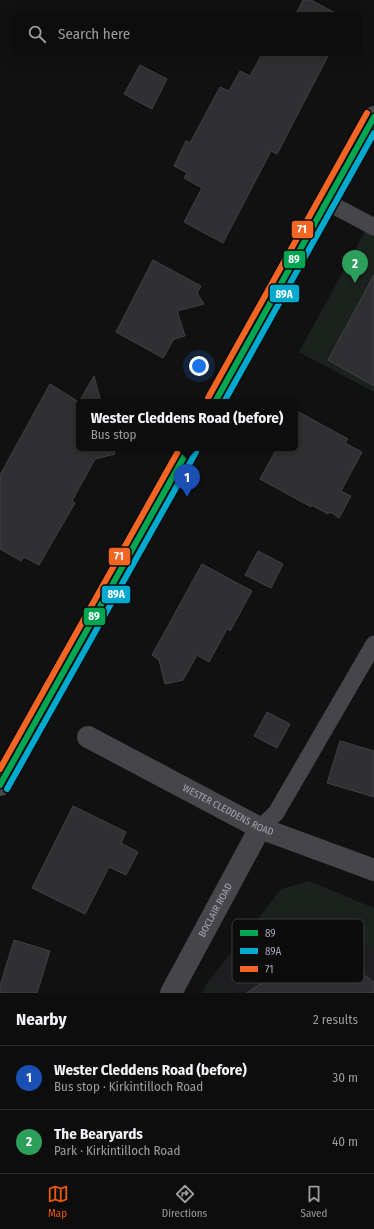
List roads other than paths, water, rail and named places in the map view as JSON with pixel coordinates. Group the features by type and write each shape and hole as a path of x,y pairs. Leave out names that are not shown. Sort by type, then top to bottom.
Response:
{"main road":[{"path":"217,399 374,117"},
{"path":"0,785 187,451"}],"street":[{"name":"WESTER CLEDDENS ROAD","path":"88,737 260,828 374,870"},
{"name":"BOCLAIR ROAD","path":"170,993 260,828"}],"lane":[{"path":"327,202 374,227"},
{"path":"260,828 276,813 374,644"}],"place":[{"name":"The Bearyards","path":"355,283"},
{"name":"Wester Cleddens Road (before)","path":"187,497"}]}
